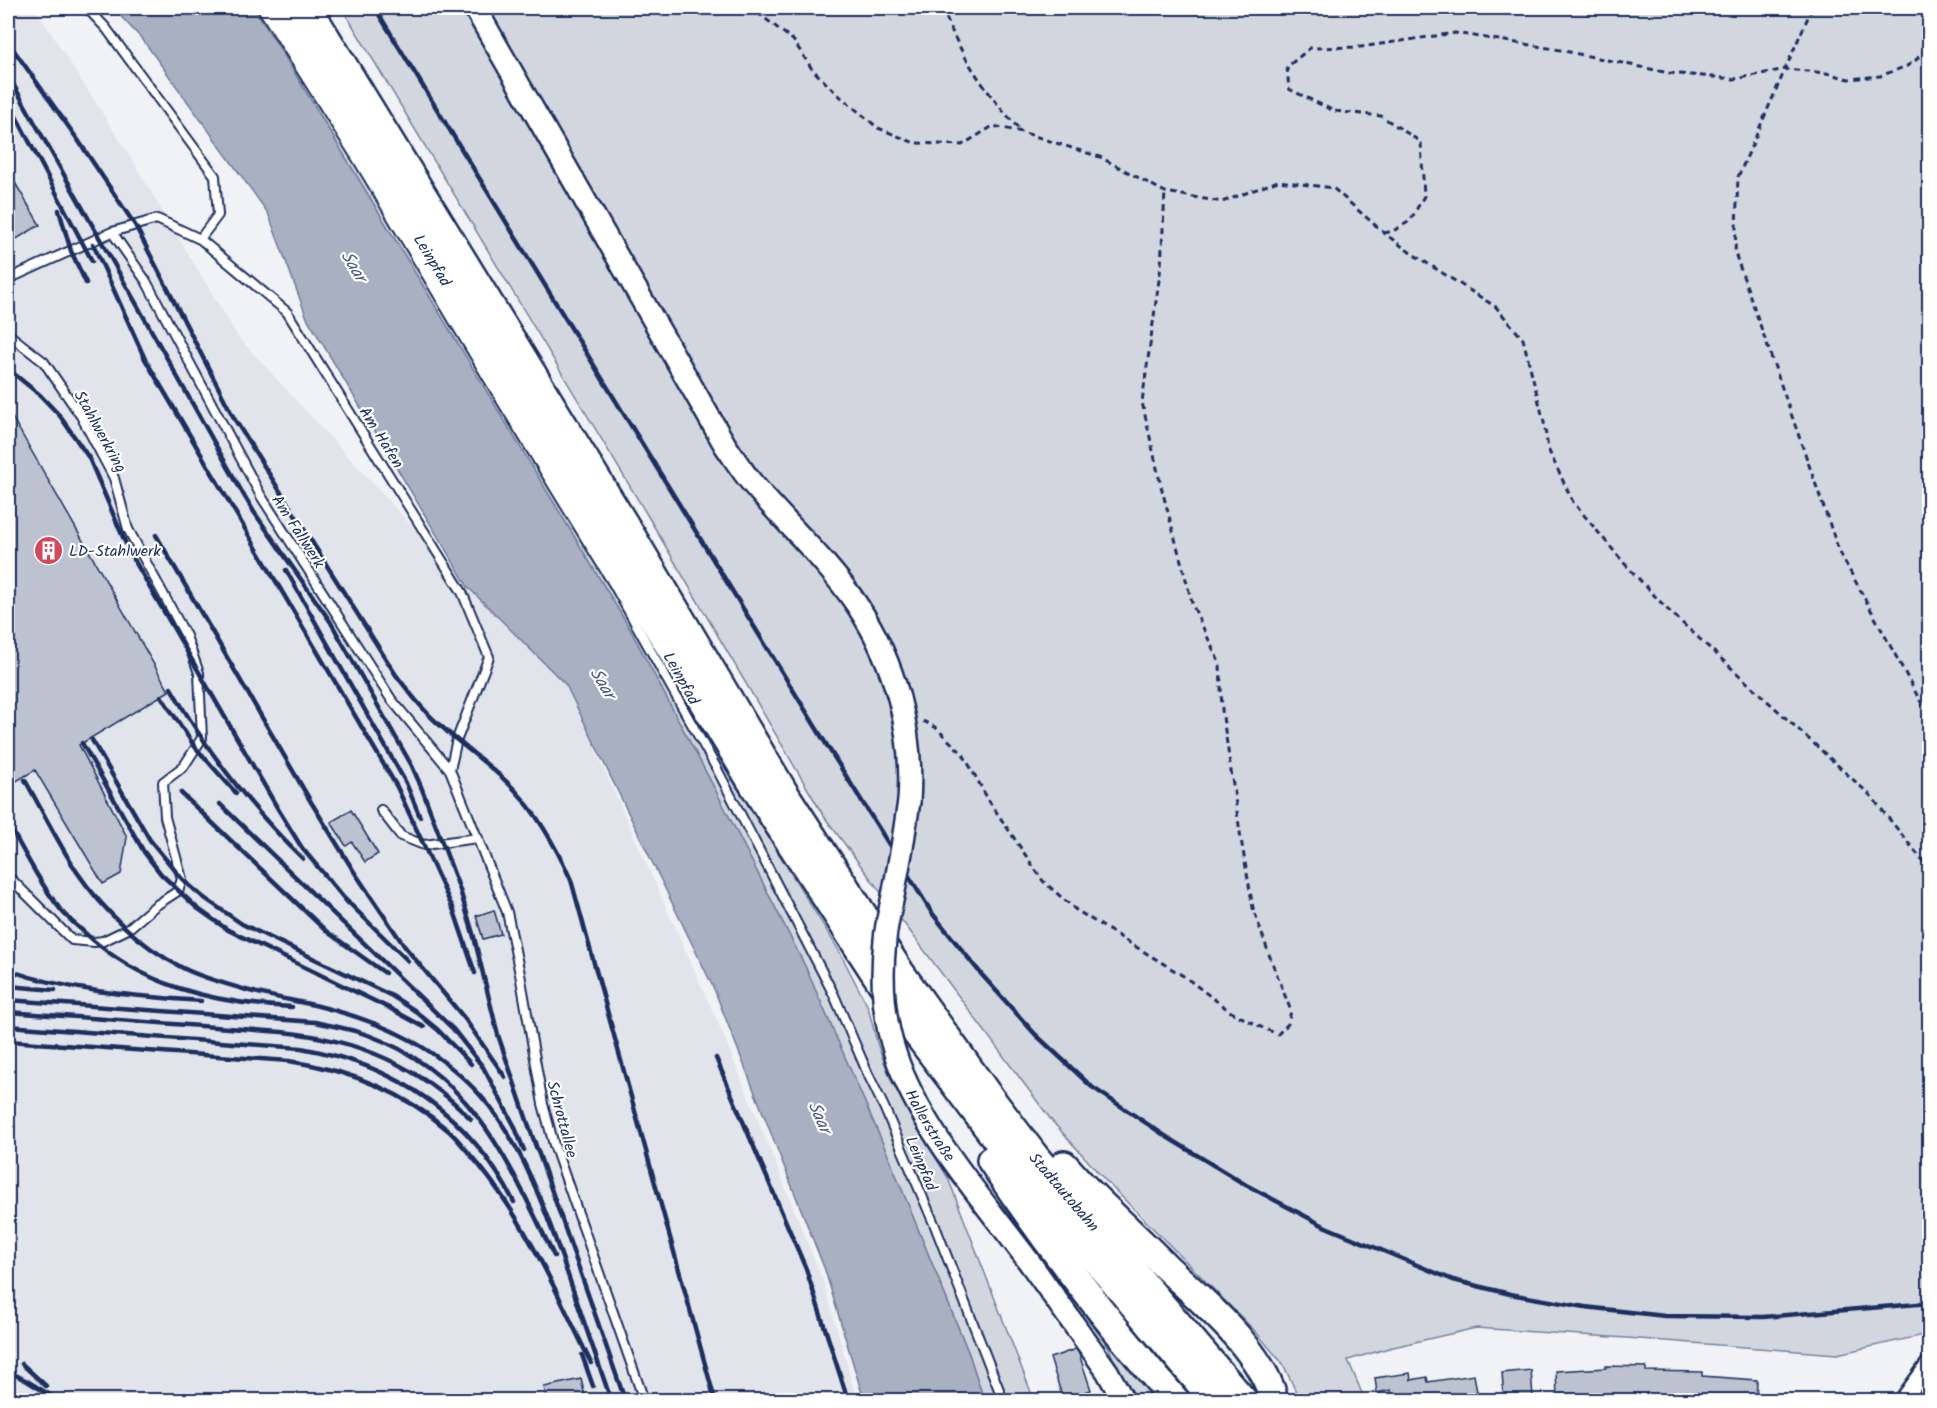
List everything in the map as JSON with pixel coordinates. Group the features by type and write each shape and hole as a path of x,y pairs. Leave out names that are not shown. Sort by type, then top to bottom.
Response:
{"highway":[{"path":"282,8 758,792 833,888"},
{"path":"308,8 634,540 783,791 833,888 960,1113 1042,1235 1175,1401"},
{"name":"Stadtautobahn","path":"833,888 900,972 1036,1158 1243,1401"},
{"path":"932,1017 976,1063 1081,1184 1207,1305 1245,1346 1271,1386 1274,1401"},
{"path":"905,1018 1029,1182 1214,1401"}],"street":[{"name":"Hallerstraße","path":"475,8 725,445 751,482 830,571 856,604 876,637 903,711 910,765 909,801 885,938 883,975 886,1018 895,1053 912,1096 948,1153 1107,1371 1124,1401"},
{"path":"1903,1401 1929,1363"}],"lane":[{"path":"87,8 106,28 215,176 218,215 200,239"},
{"name":"Leinpfad","path":"262,8 356,158 614,585 717,769 834,995 885,1107 935,1226 1003,1401"},
{"name":"Am Hafen","path":"112,232 157,219 200,239 287,312 462,592 489,657 457,739 450,771"},
{"path":"8,279 112,232"},
{"name":"Am Fallwerk","path":"112,232 146,281 261,496 391,699 450,771 478,838"},
{"name":"Stahlwerkring","path":"8,334 44,363 81,416 114,478 128,529 186,636 199,673 202,719 202,738 184,766 163,782 165,817 182,879 178,891 154,906 128,929 103,941 95,942 72,940 12,880 8,882"},
{"path":"381,810 401,836 424,844 478,838"},
{"name":"Schrottallee","path":"478,838 507,912 543,1104 554,1145 644,1401"}],"path":[{"path":"748,8 793,40 812,69 827,85 878,128 915,143 962,145 993,126 1023,132 1100,157 1165,192 1222,202 1278,181 1333,188 1384,233 1496,307 1523,339 1544,422 1548,449 1573,502 1624,563 1667,609 1871,796 1929,870"},
{"path":"943,8 958,44 1000,108 1023,132"},
{"path":"1812,8 1738,177 1735,253 1839,551 1929,719"},
{"path":"1384,233 1393,231 1410,220 1424,195 1421,142 1381,116 1334,111 1289,88 1287,68 1310,48 1361,47 1455,33 1556,49 1669,73 1735,79 1786,69 1826,73 1849,79 1880,76 1906,66 1928,50 1929,43"},
{"path":"903,711 935,727 963,754 989,801 1043,881 1076,910 1185,976 1231,1012 1278,1034 1288,1024 1291,1011 1253,908 1240,839 1222,710 1220,664 1193,606 1161,486 1142,402 1161,266 1165,192"}],"shaded area":[{"path":"8,8 35,8 126,150 238,337 468,587 566,685 723,1034 824,1283 857,1400 8,1400"},
{"path":"254,8 263,8 595,561 837,947 868,1007 878,1046 892,1082 948,1178 1034,1400 984,1400 969,1354 887,1153 805,966 718,795 630,629"},
{"path":"342,8 1929,8 1929,1334 1837,1354 1476,1328 1348,1360 1364,1398 1361,1400 1300,1400 1283,1364 1255,1331 1105,1180 1052,1121 823,815 649,518"},
{"path":"1073,1299 1158,1400 1134,1400 1109,1348"}],"water":[{"name":"Saar","path":"113,8 254,8 285,57 630,629 718,795 805,966 887,1153 969,1354 984,1400 864,1400 825,1270 714,989 566,685 468,587 307,318 268,213 143,40"}],"building":[{"path":"8,171 40,225 8,244"},
{"name":"LD-Stahlwerk","path":"8,410 169,691 79,745 127,837 121,874 103,884 35,770 8,786"},
{"path":"351,810 378,854 365,862 352,842 346,846 331,822"},
{"path":"494,910 501,934 483,939 476,916"},
{"path":"1076,1349 1091,1390 1063,1399 1050,1358"},
{"path":"1606,1366 1646,1367 1646,1371 1702,1372 1702,1376 1757,1380 1756,1401 1612,1396 1612,1394 1557,1397 1556,1371 1606,1368"},
{"path":"1531,1370 1533,1397 1504,1399 1502,1373"},
{"path":"1410,1373 1411,1380 1427,1377 1428,1382 1474,1375 1478,1397 1455,1401 1393,1401 1391,1390 1377,1393 1375,1378"},
{"path":"581,1379 586,1401 547,1401 544,1387"}],"railway":[{"path":"375,8 932,913 982,975 1035,1034 1092,1087 1167,1137 1246,1185 1326,1227 1453,1280 1510,1294 1585,1307 1665,1316 1763,1317 1930,1303"},
{"path":"8,42 135,225 235,420 396,675 435,721 515,790 540,822 560,857 571,880 715,1400"},
{"path":"8,75 242,492 330,621 412,766 460,890 498,1035 536,1147"},
{"path":"8,101 92,261"},
{"path":"59,210 71,251 86,283"},
{"path":"93,244 145,359 397,787 454,911"},
{"path":"8,369 40,395 60,416 89,458 129,551 278,809 302,848 348,903"},
{"path":"156,535 353,870 405,947 465,1019 505,1077"},
{"path":"286,570 406,783 420,817"},
{"path":"171,688 199,734 231,778 303,859"},
{"path":"161,696 195,747 236,793"},
{"path":"92,740 150,840 182,879 203,897 242,924 392,996 414,1010 438,1030 471,1064"},
{"path":"82,743 144,852 161,874 197,908 228,930 424,1027"},
{"path":"25,780 63,850 87,886 123,926 151,949 181,967 205,977 255,992 345,1013 388,1029 427,1050 463,1078 480,1095 509,1134 532,1180 560,1252 611,1400"},
{"path":"181,793 326,931 385,973"},
{"path":"220,804 453,1029 483,1067 514,1125 524,1150"},
{"path":"8,823 39,878 62,912 105,950 129,966 154,978 207,996 235,1002 292,1007"},
{"path":"344,898 408,961"},
{"path":"452,905 475,973"},
{"path":"8,970 79,988 201,1001"},
{"path":"8,986 55,990"},
{"path":"8,1000 315,1022 368,1035 404,1052 435,1072 461,1097 484,1125 503,1155 554,1256"},
{"path":"8,1012 282,1032 335,1041 361,1048 408,1070 451,1100 471,1119"},
{"path":"8,1026 301,1048 336,1056 368,1067 399,1081 427,1098 452,1119 475,1143 496,1171 514,1202"},
{"path":"8,1041 289,1061 332,1070 374,1084 413,1104 461,1143 512,1211 554,1286 591,1363"},
{"path":"716,1058 806,1269 848,1400"},
{"path":"534,1140 625,1400"},
{"path":"582,1355 593,1386"},
{"path":"22,1364 46,1386"},
{"path":"8,1371 58,1400"},
{"path":"8,1391 32,1400"}],"place":[{"name":"LD-Stahlwerk","path":"48,550"}]}
